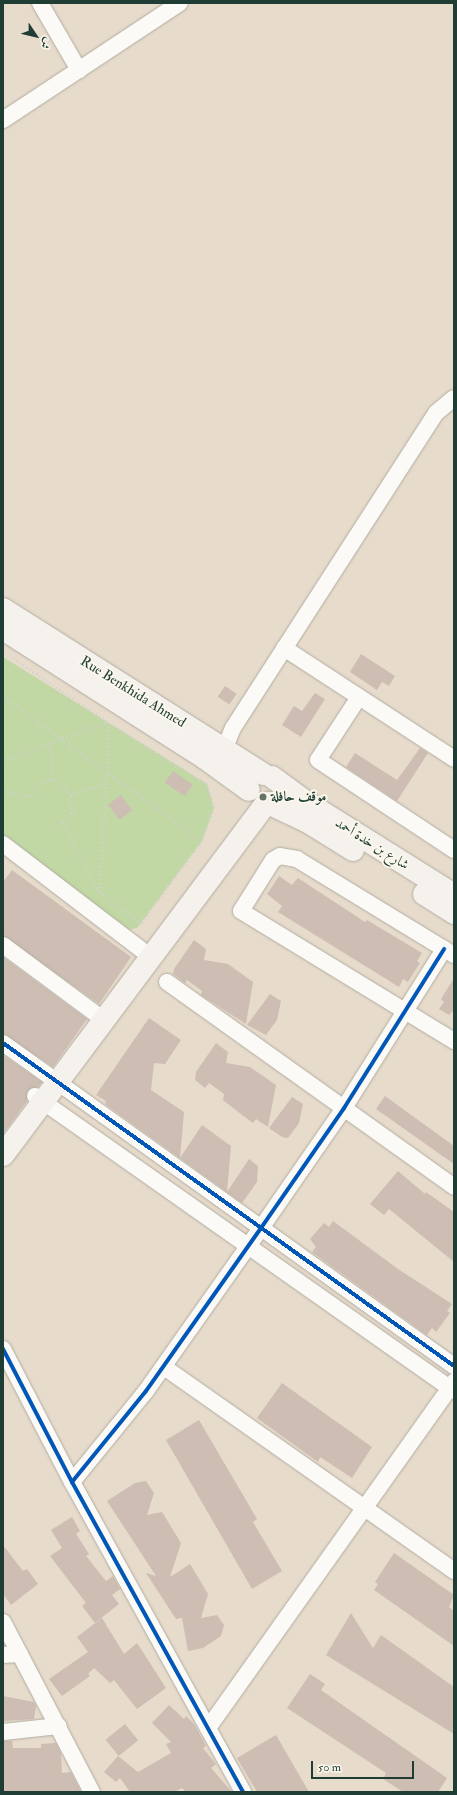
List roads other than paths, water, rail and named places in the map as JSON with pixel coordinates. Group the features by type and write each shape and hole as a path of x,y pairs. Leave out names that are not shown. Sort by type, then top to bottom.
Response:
{"main road":[{"name":"Rue Benkhida Ahmed","path":"3,610 224,750 262,790"},
{"path":"3,629 206,758 262,790 308,822 454,913"},
{"path":"3,1155 8,1138 54,1080 147,954 231,832 262,790"},
{"name":"شارع بن خدة أحمد","path":"262,790 306,802 454,895"},
{"path":"54,1080 96,1014 147,954"}],"street":[{"path":"40,3 79,70"},
{"path":"3,120 180,3"},
{"path":"224,750 232,728 436,413 454,398"},
{"path":"284,648 454,759"},
{"path":"359,697 318,760 454,850"},
{"path":"3,844 147,954"},
{"path":"72,1482 115,1432 164,1367 344,1108 405,1011 449,952 297,859 280,856 273,860 241,911 405,1011 454,1041"},
{"path":"3,946 96,1014"},
{"path":"167,982 454,1187"},
{"path":"3,1043 454,1366"},
{"path":"39,1099 248,1246 453,1387 365,1507 208,1728"},
{"path":"3,1350 72,1482 243,1792"},
{"path":"164,1367 454,1571"},
{"path":"3,1622 59,1726 92,1792"},
{"path":"3,1655 20,1654"},
{"path":"3,1732 59,1726"}],"place":[{"name":"موقف حافلة","path":"263,797"}]}
